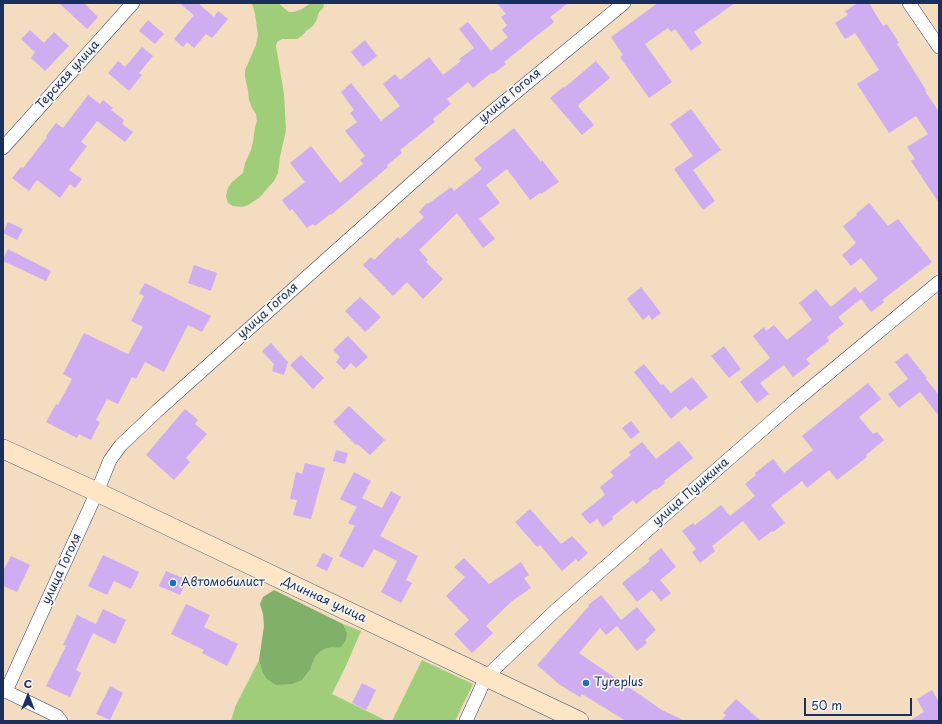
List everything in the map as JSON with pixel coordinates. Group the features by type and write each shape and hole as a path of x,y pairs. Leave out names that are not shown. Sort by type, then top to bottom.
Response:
{"street":[{"name":"Терская улица","path":"3,148 133,3"},
{"name":"улица Гоголя","path":"4,691 97,492 110,460 121,445 481,121 624,3"},
{"path":"909,3 939,47"},
{"name":"улица Пушкина","path":"466,721 486,677 555,611 776,417 939,282"},
{"name":"Длинная улица","path":"3,449 97,492 579,721"},
{"path":"4,691 57,716 61,721"}],"green space":[{"path":"252,3 278,3 289,12 302,9 311,3 323,3 324,7 319,12 313,26 302,36 297,39 282,39 277,42 276,46 284,94 286,130 278,173 274,181 259,198 242,207 233,206 228,203 226,196 228,188 232,182 243,173 245,163 251,150 257,121 256,114 249,100 245,77 245,70 256,45 258,35"},
{"path":"274,590 343,624 347,633 346,640 341,647 327,648 321,651 315,657 310,670 302,680 292,684 276,685 267,679 262,671 259,660 264,626 260,604 263,597"},
{"path":"343,624 361,631 332,694 387,721 231,721 235,707 259,660 262,671 302,680 310,670 315,657 327,648 333,648 347,633"},
{"path":"422,660 473,684 455,721 392,721"}],"building":[{"path":"59,3 84,3 98,17 87,29"},
{"path":"179,3 198,3 214,17 218,11 228,19 212,38 206,34 194,48 187,42 183,47 174,39 194,15"},
{"path":"497,3 568,3 550,17 554,22 504,62 506,64 493,74 491,73 473,88 468,82 447,99 451,104 433,119 435,122 400,150 402,153 387,165 388,167 331,215 330,214 315,226 313,224 307,228 292,209 290,211 282,200 305,182 290,163 311,146 340,183 363,164 360,160 365,156 345,131 357,122 350,113 354,110 341,92 351,83 381,121 400,106 383,84 395,74 400,80 429,57 443,75 461,61 459,59 474,48 459,29 468,22 491,51 508,37 502,30 507,25 501,17 506,14"},
{"path":"658,3 735,3 694,32 702,43 691,51 675,29 671,32 668,28 645,44 672,82 649,98 620,57 623,55 611,37"},
{"path":"858,3 869,3 883,26 887,24 899,43 897,44 939,112 939,203 911,161 915,159 907,147 928,134 916,116 889,133 857,84 879,70 855,33 845,39 835,23 848,15 845,11"},
{"path":"148,20 164,34 155,44 139,31"},
{"path":"30,30 44,43 54,32 69,46 45,71 31,58 35,52 21,39"},
{"path":"365,40 377,56 363,67 351,52"},
{"path":"142,47 153,56 139,73 142,75 129,91 108,73 118,61 125,67"},
{"path":"596,61 610,78 578,105 594,125 582,135 550,98"},
{"path":"88,95 100,104 103,100 113,108 111,110 124,120 122,124 133,132 125,142 97,121 81,142 87,146 69,170 82,179 75,188 70,184 60,198 37,180 29,191 12,178 21,167 23,168 56,123 63,128"},
{"path":"691,109 721,150 693,170 715,201 703,210 674,169 693,156 670,124"},
{"path":"514,128 559,182 530,200 507,169 486,185 500,203 479,219 495,239 483,248 457,213 419,250 428,260 426,262 443,279 423,299 407,282 393,296 363,265 371,257 374,260 398,237 400,239 424,217 419,212 427,203 428,204 451,187 454,191 482,169 474,159"},
{"path":"869,203 888,226 898,219 932,262 882,300 884,302 871,312 861,299 838,317 844,324 827,337 829,341 806,359 810,364 793,377 784,365 760,383 769,394 757,403 740,382 770,358 753,336 764,327 766,331 774,325 787,340 812,320 799,303 816,289 831,307 855,287 860,293 878,279 861,258 851,266 842,255 856,243 843,226"},
{"path":"8,222 23,229 17,240 3,233"},
{"path":"8,249 51,271 46,281 3,261"},
{"path":"194,265 217,273 211,291 188,283"},
{"path":"145,283 211,316 202,332 188,325 164,372 145,362 136,379 132,377 118,404 107,399 96,420 100,422 91,440 79,434 77,438 46,422 56,404 58,405 72,379 63,374 84,333 128,354 143,327 131,321 144,296 139,293"},
{"path":"641,287 661,313 652,320 649,315 643,320 627,299"},
{"path":"360,297 381,317 365,332 345,311"},
{"path":"348,336 368,357 356,368 351,363 344,370 336,362 340,357 333,350"},
{"path":"271,343 288,362 284,375 272,371 274,364 262,351"},
{"path":"724,346 741,369 729,378 711,356"},
{"path":"907,353 939,395 939,416 920,392 899,408 888,394 908,379 895,362"},
{"path":"301,355 324,378 313,389 290,365"},
{"path":"644,364 661,385 663,384 671,393 692,377 708,397 690,411 686,406 671,419 634,372"},
{"path":"868,383 881,399 859,417 873,434 877,432 884,440 866,455 867,457 837,480 829,470 807,488 802,481 771,505 785,523 773,532 772,531 759,541 743,521 712,546 715,551 700,563 692,552 696,549 682,531 693,523 695,525 721,505 730,516 755,496 745,484 756,475 755,473 773,459 784,473 813,450 802,436"},
{"path":"349,406 385,440 370,455 357,444 356,445 333,422"},
{"path":"185,409 198,420 195,424 207,434 186,458 190,462 174,480 146,455"},
{"path":"631,421 640,432 631,439 622,428"},
{"path":"679,441 693,458 664,481 665,483 656,490 655,489 636,504 633,500 612,517 613,519 603,527 597,519 590,524 581,514 605,495 600,487 614,476 610,472 631,455 629,452 642,442 656,459"},
{"path":"336,450 348,453 345,464 333,461"},
{"path":"305,463 325,468 311,519 293,515 297,500 290,499 296,472 302,474"},
{"path":"354,472 371,481 362,498 382,508 391,491 401,497 380,536 418,556 406,580 412,583 401,603 381,592 397,561 374,549 363,568 339,556 355,526 348,523 357,507 340,499"},
{"path":"530,509 561,544 572,536 588,553 578,562 576,559 562,571 540,545 537,547 515,522"},
{"path":"661,548 676,567 660,580 671,593 661,601 652,590 637,602 622,583 650,561 648,559"},
{"path":"323,553 333,558 327,571 316,566"},
{"path":"103,555 139,572 131,589 114,581 107,595 88,586"},
{"path":"11,556 30,565 17,592 3,586 3,571"},
{"path":"464,558 489,584 521,562 529,575 524,578 531,588 512,601 486,626 493,633 472,653 454,634 469,620 446,596 465,577 454,567"},
{"path":"166,571 187,580 180,595 159,586"},
{"path":"601,595 621,620 637,607 656,630 645,640 647,643 637,651 617,626 606,635 600,628 579,653 662,710 685,721 626,721 582,694 580,697 560,685 537,665 589,606 588,605"},
{"path":"186,604 210,615 204,627 238,644 227,666 202,653 204,650 171,634"},
{"path":"103,609 126,620 115,644 93,633 76,670 81,673 70,697 46,686 66,646 63,645 77,615 96,624"},
{"path":"362,683 376,690 366,710 352,703"},
{"path":"110,686 123,693 110,720 96,714"},
{"path":"932,690 939,702 939,721 909,721 924,712 917,699"},
{"path":"736,699 761,721 721,721 726,715 723,713"}],"place":[{"name":"Автомобилист","path":"173,583"},
{"name":"Tyreplus","path":"586,683"}]}
